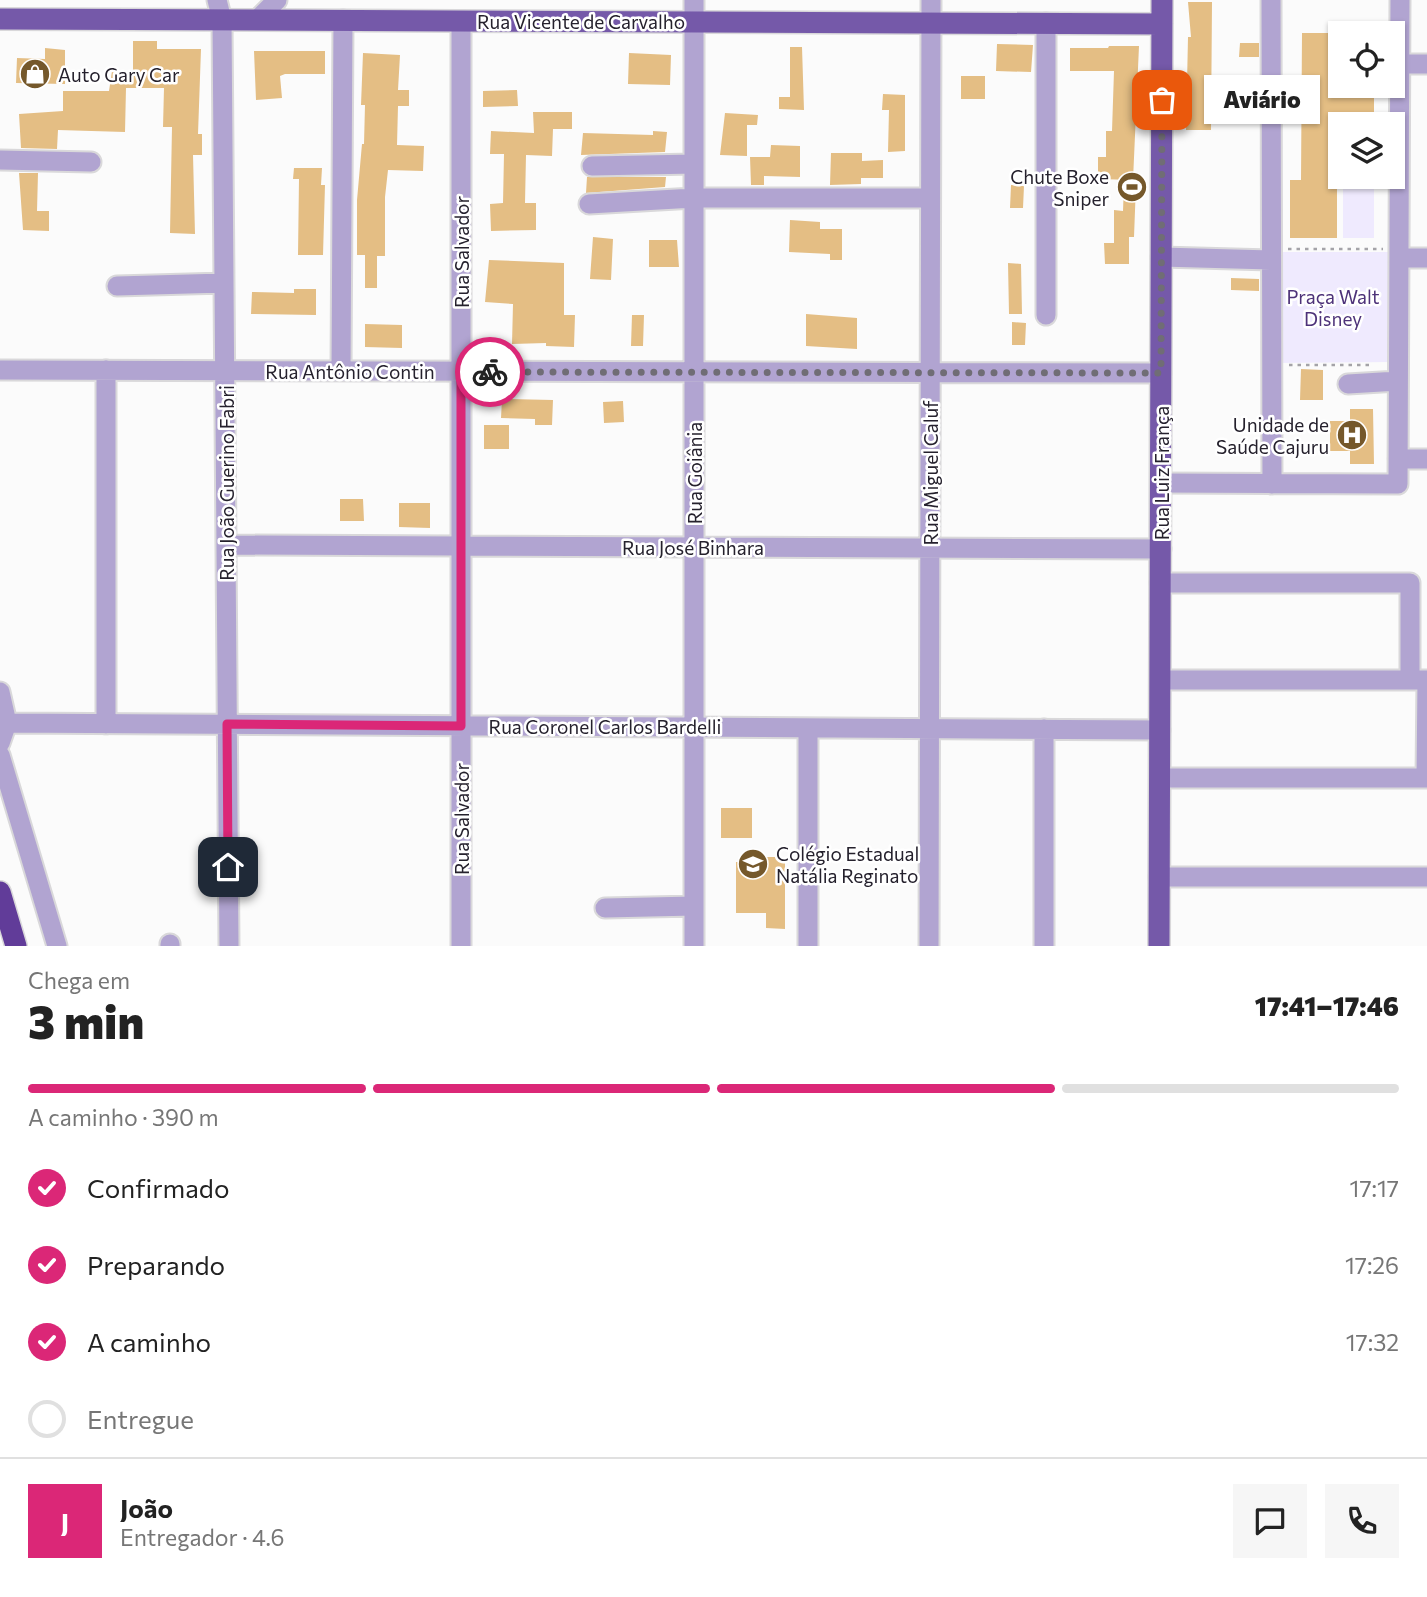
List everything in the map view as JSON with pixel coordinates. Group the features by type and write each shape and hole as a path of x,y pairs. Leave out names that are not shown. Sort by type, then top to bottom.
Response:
{"highway":[{"path":"0,892 16,946"}],"main road":[{"name":"Rua Luiz França","path":"1159,946 1162,0"},
{"name":"Rua Vicente de Carvalho","path":"0,19 220,10 257,20 1162,24"}],"street":[{"path":"257,20 277,0"},
{"name":"Rua Goiânia","path":"694,0 694,946"},
{"name":"Rua Miguel Caluf","path":"929,946 931,0"},
{"path":"1270,0 1272,484"},
{"path":"1400,0 1400,21"},
{"name":"Rua João Guerino Fabri","path":"220,10 229,946"},
{"path":"341,371 343,20"},
{"name":"Rua Salvador","path":"461,21 461,946"},
{"path":"1046,23 1046,315"},
{"path":"1405,64 1427,64"},
{"path":"1161,483 1398,484 1400,98"},
{"path":"0,160 91,163"},
{"path":"592,166 694,164"},
{"path":"589,204 694,198 930,198"},
{"path":"1399,253 1427,258"},
{"path":"1161,257 1271,255"},
{"path":"117,286 224,283"},
{"name":"Rua Antônio Contin","path":"0,370 1161,373"},
{"path":"106,370 106,724"},
{"path":"1348,384 1399,373"},
{"path":"1398,459 1427,459"},
{"name":"Rua José Binhara","path":"226,545 1161,550"},
{"path":"1160,583 1410,583 1421,680 1427,778 1160,778"},
{"path":"1160,680 1421,680"},
{"path":"0,692 7,723 0,743"},
{"name":"Rua Coronel Carlos Bardelli","path":"7,723 1160,730"},
{"path":"808,728 808,946"},
{"path":"1044,729 1044,946"},
{"path":"0,755 57,946"},
{"path":"1159,877 1427,877"},
{"path":"605,908 694,906"}],"path":[{"path":"1271,255 1399,253"},
{"path":"1271,365 1399,373"}],"green space":[{"path":"1343,189 1374,189 1374,238 1343,238"},
{"name":"Praça Walt Disney","path":"1273,252 1392,252 1393,362 1274,363"}],"building":[{"path":"1188,2 1212,2 1211,130 1186,130 1188,37 1191,37"},
{"path":"1302,33 1328,33 1328,98 1374,98 1374,112 1328,112 1328,189 1337,189 1337,238 1290,238 1290,180 1301,180"},
{"path":"133,41 157,41 157,49 201,49 198,134 202,134 202,155 193,155 195,234 170,233 172,127 163,127 164,88 126,88 125,132 58,130 57,149 21,148 19,114 63,111 63,91 109,91 112,71 133,72"},
{"path":"1240,43 1259,43 1259,57 1239,57"},
{"path":"997,44 1033,45 1031,72 996,71"},
{"path":"1139,46 1133,180 1098,179 1098,157 1106,157 1106,131 1112,131 1114,71 1070,71 1070,48"},
{"path":"790,47 802,47 804,110 779,109 779,97 790,97"},
{"path":"45,48 65,50 65,84 16,83 17,58 45,59"},
{"path":"254,51 325,51 325,74 285,74 280,76 282,98 256,100"},
{"path":"363,53 400,55 398,90 409,90 409,106 398,106 397,145 424,146 423,171 388,170 385,256 377,256 377,288 365,288 365,255 357,255 357,200 364,144 365,105 361,105"},
{"path":"629,53 671,55 670,85 628,84"},
{"path":"961,76 985,76 985,99 961,99"},
{"path":"517,90 518,106 483,107 483,91"},
{"path":"883,94 905,95 905,151 888,152 889,110 882,110"},
{"path":"1237,98 1259,98 1259,113 1237,113"},
{"path":"533,112 572,112 572,129 553,129 552,156 526,155 525,203 536,203 536,230 491,231 490,204 503,203 504,154 490,154 491,131 534,133"},
{"path":"725,113 758,115 757,125 747,125 747,156 720,155"},
{"path":"653,131 667,132 665,152 581,155 583,133 653,135"},
{"path":"771,145 800,146 800,177 764,176 764,185 751,185 750,157 770,157"},
{"path":"831,153 862,153 862,161 883,160 883,178 861,178 861,184 830,185"},
{"path":"294,168 322,168 321,185 325,185 323,255 298,255 299,179 293,179"},
{"path":"19,173 38,173 37,211 49,211 49,231 23,230"},
{"path":"587,177 666,177 665,187 586,193"},
{"path":"1124,183 1136,184 1134,237 1129,237 1129,264 1105,264 1104,243 1114,243 1114,210 1123,211"},
{"path":"1011,185 1024,186 1023,208 1010,208"},
{"path":"790,220 820,222 820,229 842,229 842,260 830,260 830,254 789,252"},
{"path":"593,237 613,239 611,280 590,279"},
{"path":"649,240 677,240 679,267 649,267"},
{"path":"489,260 564,263 564,315 575,315 574,347 546,346 546,343 512,344 513,304 485,302"},
{"path":"1008,263 1021,264 1022,314 1009,314"},
{"path":"1231,278 1259,279 1259,291 1231,290"},
{"path":"294,289 316,289 316,315 251,314 252,292 294,293"},
{"path":"806,314 857,318 857,349 806,346"},
{"path":"632,315 644,315 643,346 631,346"},
{"path":"1012,322 1026,323 1025,345 1012,345"},
{"path":"365,324 402,325 402,348 365,347"},
{"path":"1301,369 1323,370 1323,400 1300,400"},
{"path":"502,399 553,400 552,425 535,425 535,419 501,418"},
{"path":"623,401 624,422 604,423 603,402"},
{"name":"Unidade de Saúde Cajuru","path":"1350,409 1373,409 1374,464 1350,464 1350,451 1330,451 1330,421 1350,421"},
{"path":"484,425 509,425 509,449 484,449"},
{"path":"340,499 363,499 364,521 340,521"},
{"path":"399,503 430,503 430,528 399,527"},
{"path":"721,808 752,808 752,838 721,838"},
{"path":"766,857 785,857 785,929 766,928 766,913 736,913 736,862 766,862"}],"way so far":[{"path":"490,372 1161,373 1162,100"}],"place":[{"name":"Auto Gary Car","path":"35,74"},
{"name":"Aviário","path":"1162,100"},
{"name":"Chute Boxe Sniper","path":"1132,187"},
{"name":"Unidade de Saúde Cajuru","path":"1352,435"},
{"name":"Colégio Estadual Natália Reginato","path":"753,864"}],"route":[{"path":"228,867 227,724 461,726 461,371 490,372"}]}
